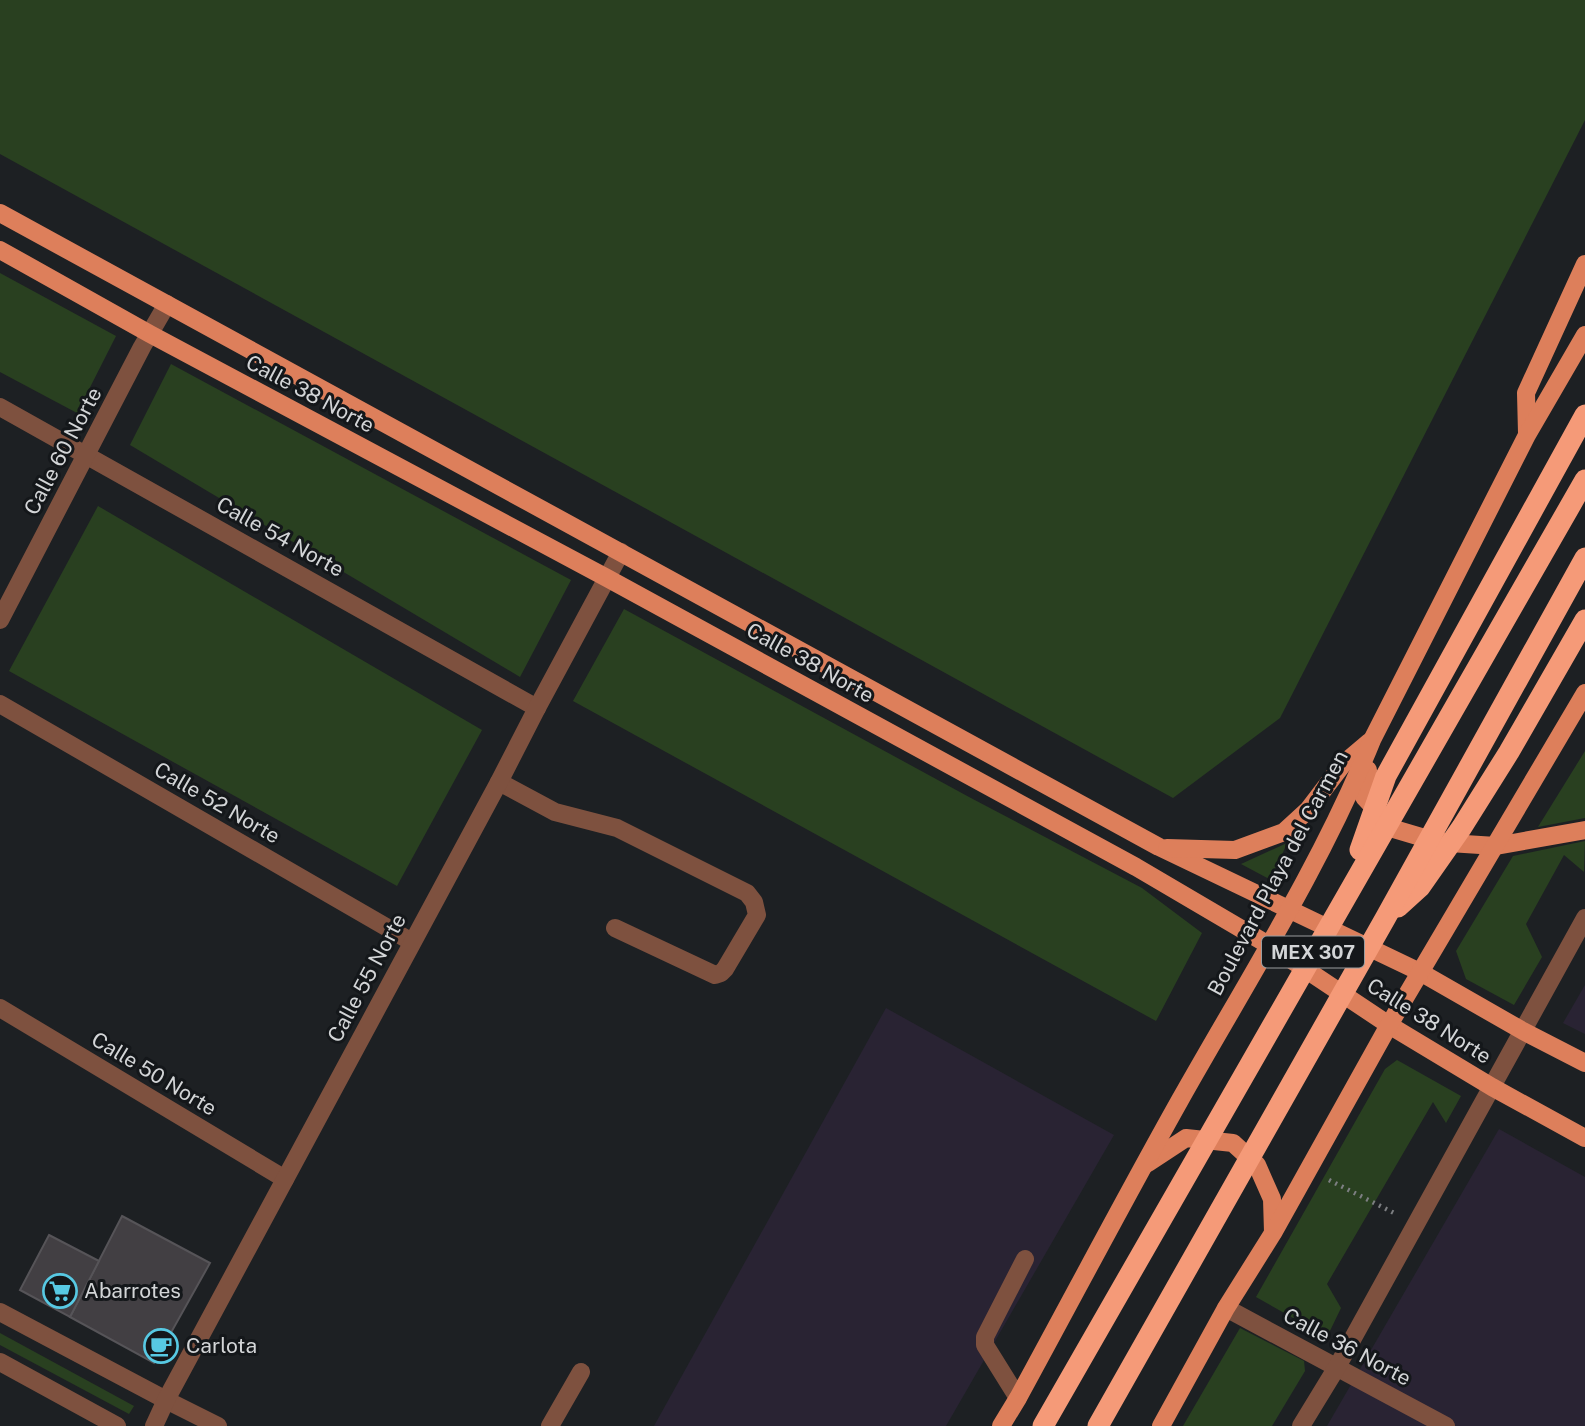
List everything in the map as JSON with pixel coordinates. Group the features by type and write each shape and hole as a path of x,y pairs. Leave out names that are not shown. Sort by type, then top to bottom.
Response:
{"highway":[{"path":"1342,902 1386,776 1585,415"},
{"name":"MEX 307","path":"1043,1426 1585,480"},
{"name":"MEX 307","path":"1098,1426 1386,917 1585,558"},
{"path":"1386,917 1420,887 1462,827 1585,620"}],"main road":[{"name":"Calle 38 Norte","path":"0,213 1159,847 1420,972 1585,1063"},
{"name":"Calle 38 Norte","path":"0,250 150,334 607,578 1136,867 1270,945 1390,1025 1492,1087 1585,1138"},
{"path":"1527,435 1526,393 1585,264"},
{"name":"Boulevard Playa del Carmen","path":"1001,1426 1180,1100 1289,910 1353,788 1372,740 1527,435 1585,335"},
{"path":"1161,1426 1420,972 1585,693"},
{"path":"1372,740 1364,797 1394,829 1449,843 1496,846 1585,830"},
{"path":"1159,847 1235,850 1284,832 1308,810 1343,764 1372,740"},
{"path":"1145,1165 1186,1138 1233,1143 1257,1165 1272,1199 1273,1233"}],"street":[{"name":"Calle 60 Norte","path":"0,620 167,304"},
{"name":"Calle 54 Norte","path":"0,407 537,708"},
{"name":"Calle 55 Norte","path":"153,1426 621,552"},
{"name":"Calle 52 Norte","path":"0,704 412,942"},
{"path":"499,782 555,812 617,828 747,893 754,902 757,915 725,969 721,974 715,975 615,928"},
{"path":"1301,1426 1337,1367 1585,918"},
{"name":"Calle 50 Norte","path":"0,1008 285,1179"},
{"path":"1018,1398 985,1345 985,1337 1025,1259"},
{"name":"Calle 36 Norte","path":"1227,1308 1446,1426"},
{"path":"0,1312 218,1426"},
{"path":"0,1362 117,1426"},
{"path":"550,1426 581,1371"}],"shaded area":[{"path":"1585,985 1585,1034 1563,1023"},
{"path":"886,1008 1114,1135 946,1426 654,1426"},
{"path":"1499,1129 1585,1177 1585,1426 1327,1426"}],"green space":[{"path":"0,0 1585,0 1585,120 1280,718 1173,798 0,154"},
{"path":"0,273 116,336 77,413 0,372"},
{"path":"171,364 571,580 520,677 130,445"},
{"path":"98,506 482,730 397,886 9,671"},
{"path":"624,609 1142,888 1202,933 1156,1021 573,701"},
{"path":"1585,751 1585,818 1538,827"},
{"path":"1585,841 1584,872 1564,855 1526,924 1542,957 1514,1005 1466,979 1456,951 1513,856"},
{"path":"1287,843 1271,880 1241,864"},
{"path":"1397,1060 1461,1096 1446,1123 1433,1102 1327,1284 1341,1308 1327,1337 1256,1297 1385,1069"},
{"path":"1240,1328 1304,1361 1305,1371 1272,1426 1183,1426"},
{"path":"0,1333 134,1406 129,1414 0,1345"}],"building":[{"path":"122,1216 210,1263 154,1363 70,1317"},
{"path":"49,1235 99,1261 70,1317 20,1290"}],"place":[{"name":"Abarrotes","path":"60,1291"},
{"name":"Carlota","path":"161,1346"}]}
